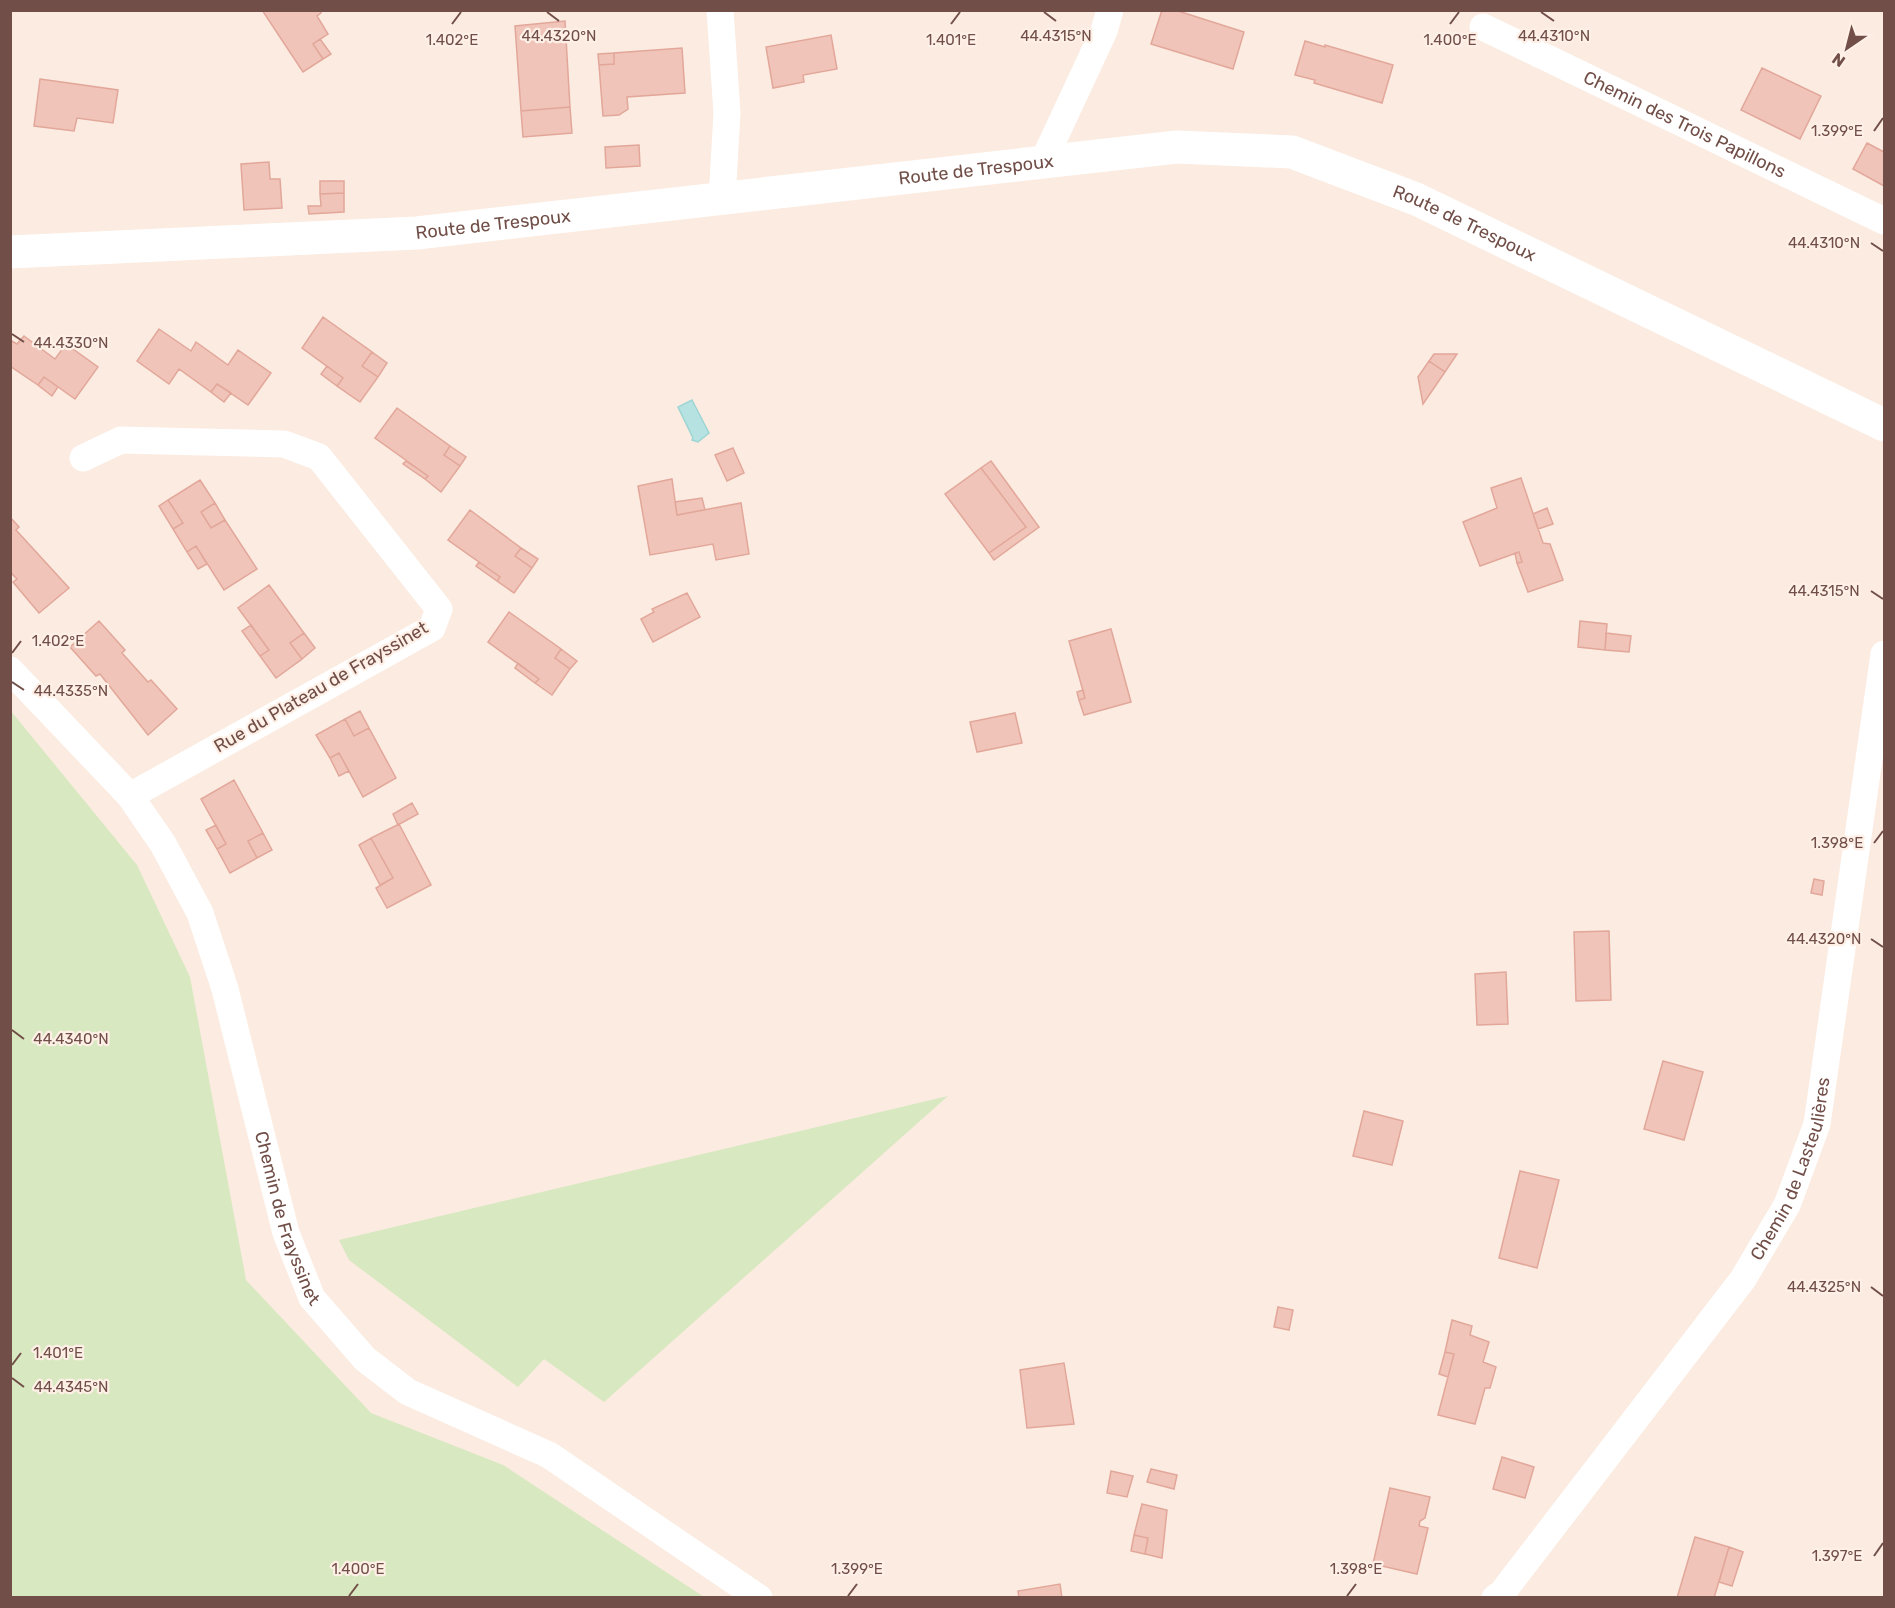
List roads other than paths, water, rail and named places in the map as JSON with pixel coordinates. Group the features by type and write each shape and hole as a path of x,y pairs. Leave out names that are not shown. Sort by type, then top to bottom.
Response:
{"street":[{"path":"720,10 727,113 722,199"},
{"path":"1042,164 1104,31 1110,10"},
{"name":"Chemin des Trois Papillons","path":"1483,27 1884,221"},
{"name":"Route de Trespoux","path":"10,252 417,233 1177,147 1292,152 1416,199 1884,425"},
{"name":"Rue du Plateau de Frayssinet","path":"83,458 122,440 284,444 319,457 439,609 432,628 130,796"},
{"name":"Chemin de Lasteulières","path":"1495,1598 1502,1593 1529,1559 1743,1279 1787,1205 1817,1124 1884,654"},
{"name":"Chemin de Frayssinet","path":"11,673 130,796 163,843 200,914 225,989 286,1233 312,1298 365,1359 408,1392 549,1455 759,1598"}],"water":[{"path":"692,400 709,433 698,442 692,440 678,407"}]}
